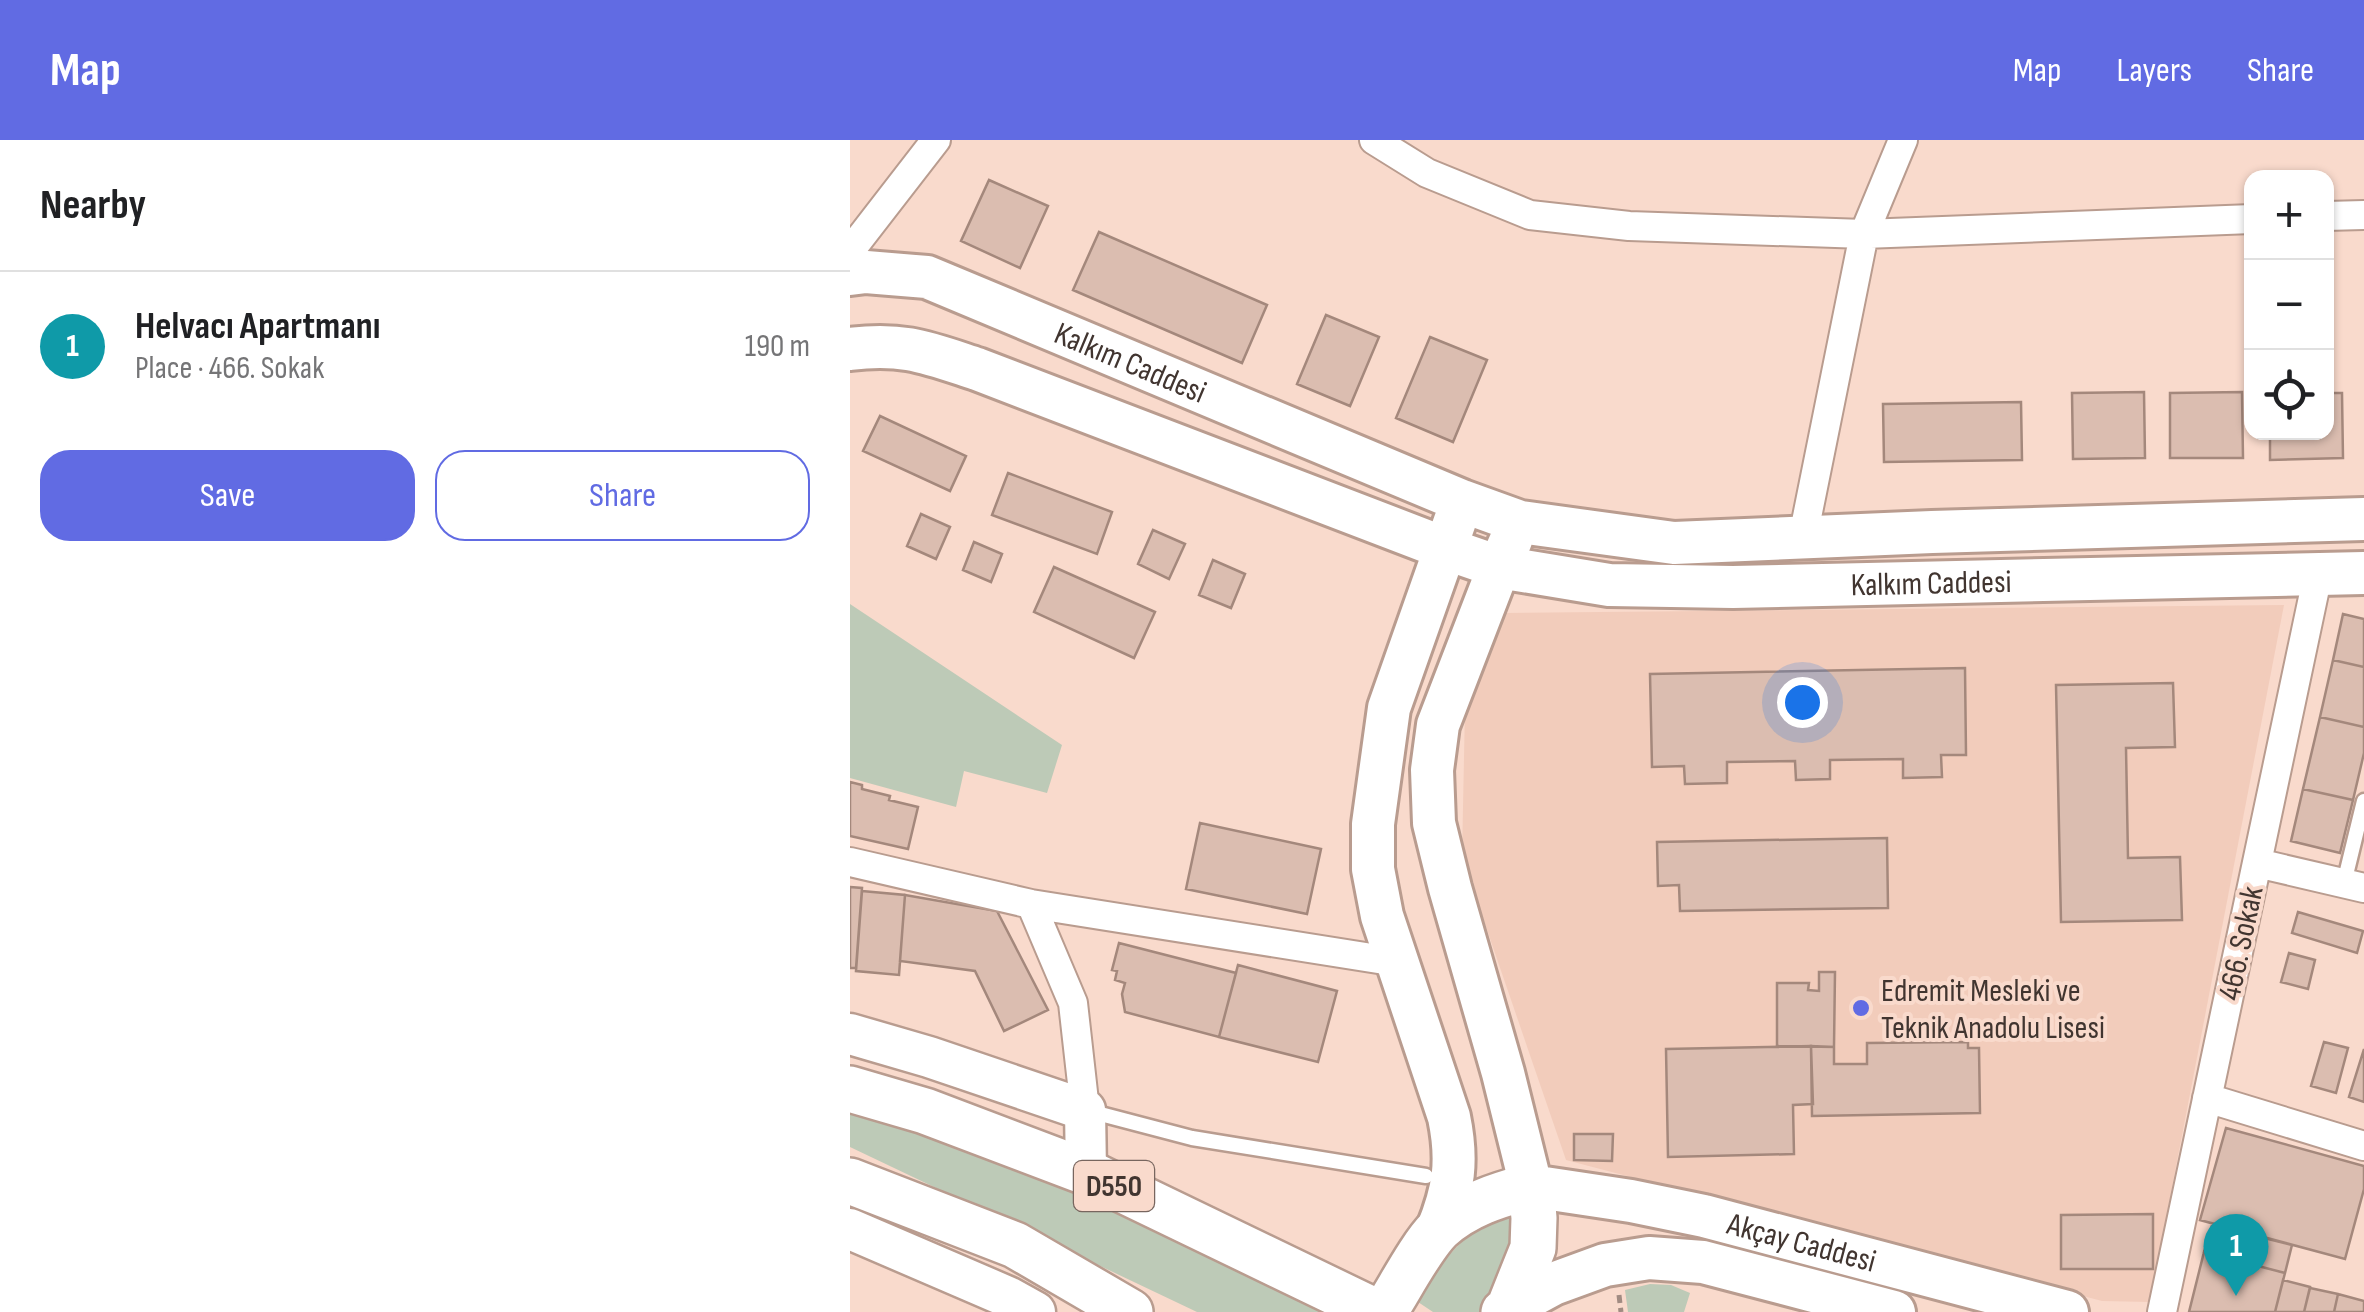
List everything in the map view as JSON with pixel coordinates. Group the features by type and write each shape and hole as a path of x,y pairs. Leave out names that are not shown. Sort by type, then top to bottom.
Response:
{"highway":[{"name":"D550","path":"850,1089 925,1112 1086,1172 1379,1310"},
{"path":"850,1181 1015,1246 1130,1312"},
{"path":"1379,1310 1437,1231 1467,1208 1531,1186 1533,1248 1506,1310"}],"main road":[{"name":"Kalkım Caddesi","path":"850,274 926,277 1462,502 1520,522 1674,543 2364,519"},
{"name":"Kalkım Caddesi","path":"850,349 913,348 1499,567 1609,585 1733,587 2364,573"},
{"path":"1437,1231 1449,1202 1455,1145 1449,1116 1382,916 1373,869 1373,824 1389,708 1462,502"},
{"path":"1520,522 1438,725 1432,770 1434,823 1531,1186"},
{"path":"850,1034 1085,1110 1086,1172"},
{"name":"Akçay Caddesi","path":"1531,1186 1704,1216 2067,1312"},
{"path":"850,1229 1035,1312"},
{"name":"Akçay Caddesi","path":"1506,1310 1553,1284 1605,1265 1650,1258 1703,1262 1894,1312"}],"street":[{"path":"850,251 936,140"},
{"path":"1374,140 1427,172 1530,215 1629,226 1864,234 2244,219"},
{"path":"1803,537 1864,234 1903,140"},
{"path":"2334,216 2364,215"},
{"name":"466. Sokak","path":"2162,1312 2318,574"},
{"path":"850,862 1031,904 1397,962"},
{"path":"2256,863 2354,886"},
{"path":"1031,904 1074,1003 1085,1110"},
{"path":"2207,1098 2364,1146"}],"lane":[{"path":"2354,886 2364,802"},
{"path":"1085,1110 1192,1138 1426,1176"}],"path":[{"path":"1618,1292 1621,1312"}],"shaded area":[{"name":"Edremit Mesleki ve Teknik Anadolu Lisesi","path":"2284,605 2150,1302 2102,1301 1566,1160 1462,857 1465,708 1503,613"}],"green space":[{"path":"850,604 1062,745 1047,793 964,771 956,807 850,778"},
{"path":"850,1106 977,1144 1322,1310 1197,1312 850,1147"},
{"path":"1515,1214 1519,1261 1480,1312 1433,1312 1409,1296 1478,1225"},
{"path":"1650,1284 1671,1285 1690,1293 1684,1312 1628,1312 1625,1290"}],"building":[{"path":"989,180 1048,206 1020,268 961,241"},
{"path":"1099,232 1267,305 1242,363 1073,290"},
{"path":"1326,315 1379,337 1350,406 1297,384"},
{"path":"1430,337 1487,360 1453,442 1396,418"},
{"path":"2144,392 2145,458 2073,459 2072,393"},
{"path":"2242,392 2243,458 2170,458 2170,393"},
{"path":"2334,393 2342,393 2343,458 2270,460 2270,440 2334,440"},
{"path":"2021,402 2022,460 1884,462 1883,404"},
{"path":"880,416 966,456 950,491 863,451"},
{"path":"1008,473 1112,512 1097,554 992,515"},
{"path":"921,514 950,527 936,559 907,546"},
{"path":"1153,530 1185,544 1169,579 1138,564"},
{"path":"974,542 1002,554 991,582 963,570"},
{"path":"1213,560 1245,574 1231,608 1199,595"},
{"path":"1054,567 1155,612 1134,658 1034,612"},
{"path":"2343,614 2364,619 2364,667 2333,660"},
{"path":"2333,660 2364,667 2364,727 2320,717"},
{"path":"1965,668 1966,755 1941,755 1942,777 1903,778 1903,759 1830,760 1830,779 1796,780 1795,761 1727,762 1727,783 1685,784 1684,766 1652,767 1650,674"},
{"path":"2173,683 2175,747 2126,748 2128,858 2180,857 2182,920 2061,922 2056,685"},
{"path":"2320,717 2364,727 2364,753 2353,800 2303,789"},
{"path":"850,782 890,796 889,800 918,807 908,849 850,836"},
{"path":"2303,789 2353,800 2340,853 2291,841"},
{"path":"1200,823 1321,849 1307,914 1186,889"},
{"path":"1887,838 1888,908 1680,911 1679,885 1658,886 1657,842"},
{"path":"850,887 862,888 856,968 850,968"},
{"path":"862,891 905,895 899,975 856,971"},
{"path":"905,895 997,911 1048,1010 1004,1031 975,971 900,961"},
{"path":"2298,912 2363,931 2357,953 2292,933"},
{"path":"1119,943 1236,973 1219,1037 1125,1012 1125,983 1115,980 1117,971 1112,970"},
{"path":"2289,953 2315,960 2308,989 2281,982"},
{"path":"1238,965 1337,991 1318,1062 1219,1037"},
{"path":"1819,972 1835,972 1834,1047 1777,1046 1777,983 1809,983 1808,990 1819,991"},
{"path":"1968,1042 1968,1048 1979,1048 1980,1113 1812,1116 1811,1046 1834,1047 1834,1064 1867,1064 1867,1043"},
{"path":"2324,1042 2348,1048 2336,1093 2311,1086"},
{"path":"1811,1046 1813,1104 1793,1105 1794,1154 1668,1157 1666,1049"},
{"path":"2364,1049 2364,1102 2349,1097"},
{"path":"2226,1128 2364,1166 2364,1189 2345,1259 2200,1220"},
{"path":"1574,1134 1613,1134 1612,1161 1574,1160"},
{"path":"2153,1214 2153,1269 2061,1269 2061,1215"},
{"path":"2212,1225 2292,1245 2285,1273 2204,1252"},
{"path":"2204,1252 2285,1273 2275,1312 2189,1312"},
{"path":"2283,1280 2310,1287 2304,1312 2275,1312"},
{"path":"2310,1288 2338,1294 2334,1312 2304,1312"},
{"path":"2338,1294 2364,1301 2364,1312 2334,1312"}],"place":[{"name":"Edremit Mesleki ve Teknik Anadolu Lisesi","path":"1861,1008"},
{"name":"Helvacı Apartmanı","path":"2236,1296"}]}
